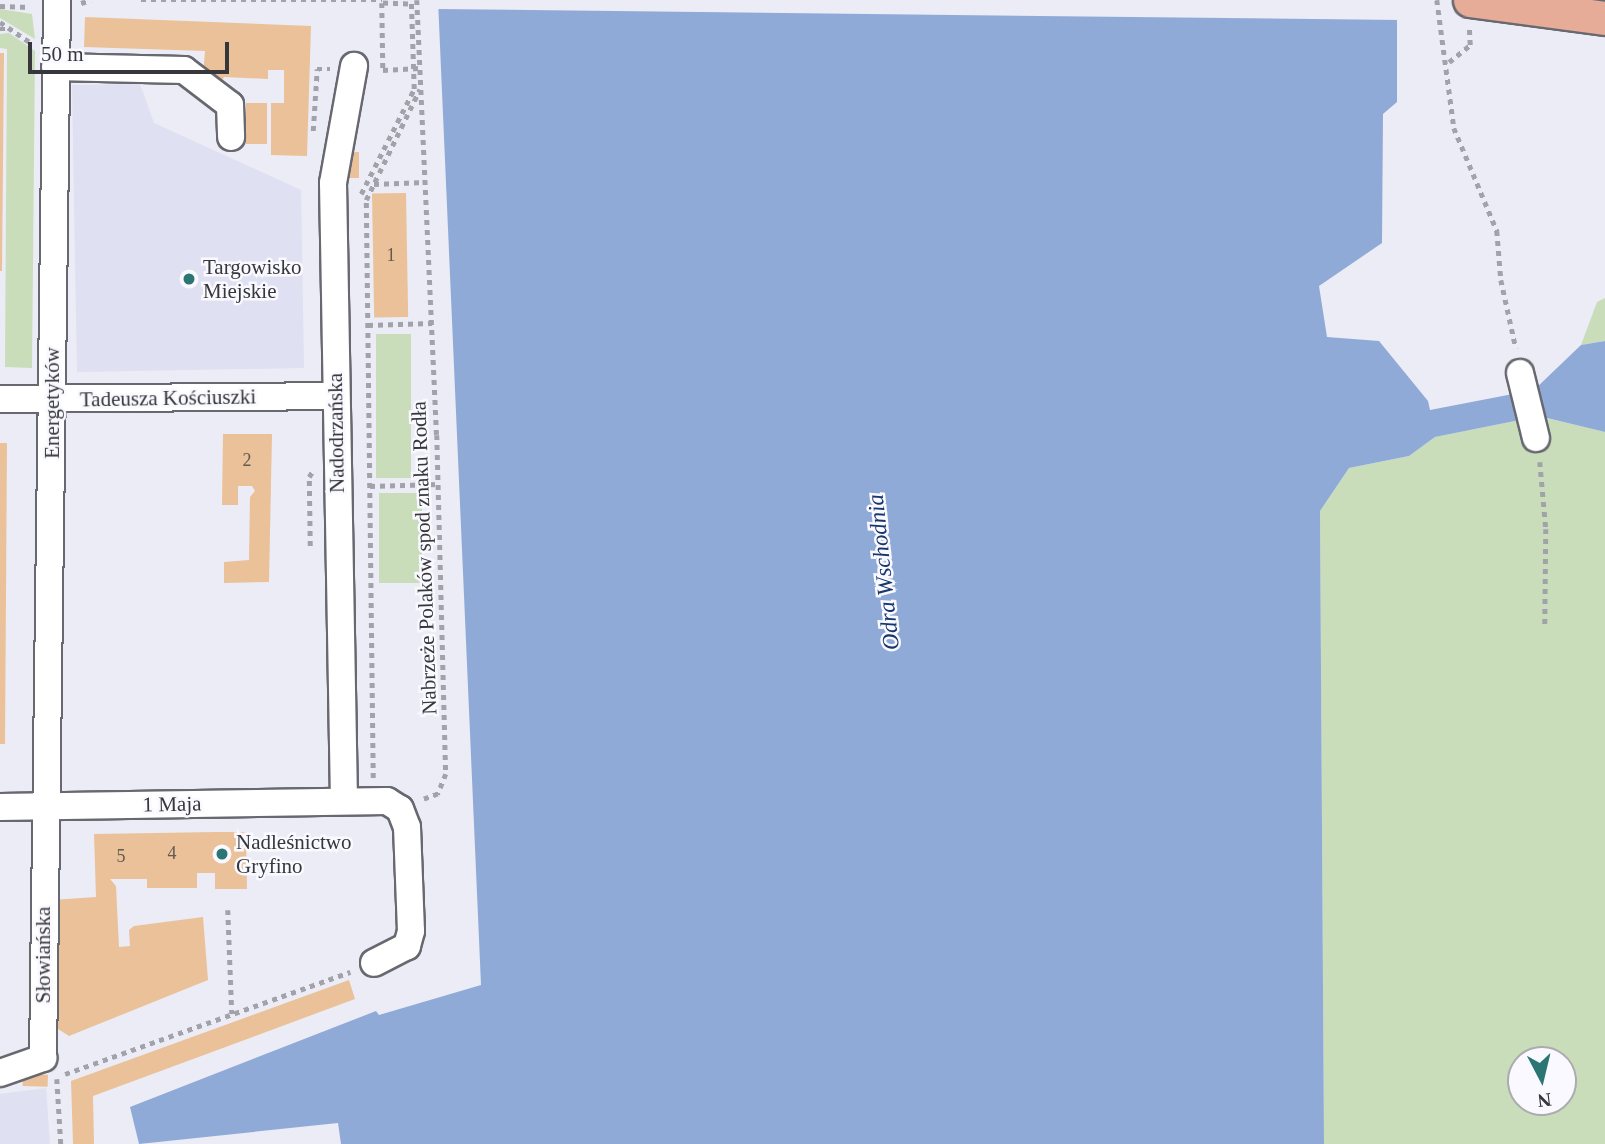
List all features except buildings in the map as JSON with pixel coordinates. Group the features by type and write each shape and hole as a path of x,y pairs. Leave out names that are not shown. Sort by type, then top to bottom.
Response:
{"main road":[{"path":"1470,0 1605,18"}],"street":[{"name":"Energetyków","path":"47,806 51,400 48,58 57,0"},
{"path":"48,58 184,70 230,105 231,137"},
{"name":"Nadodrzańska","path":"354,66 333,183 336,397 361,801"},
{"path":"1518,363 1538,447"},
{"name":"Tadeusza Kościuszki","path":"0,399 336,397"},
{"path":"361,801 387,801 400,809 407,827 411,931 407,946 374,963"},
{"name":"1 Maja","path":"0,807 361,801"},
{"name":"Słowiańska","path":"47,806 50,1067"},
{"path":"0,1073 50,1067"}],"path":[{"path":"141,0 412,1 414,89 359,201 361,801"},
{"path":"1437,0 1437,21 1449,62 1454,128 1497,231 1501,279 1518,363"},
{"name":"Nabrzeże Polaków spod znaku Rodła","path":"412,1 420,68 432,323 446,774 438,794 419,800"},
{"path":"382,2 383,70 420,68"},
{"path":"0,22 48,58"},
{"path":"0,29 11,29"},
{"path":"1449,62 1470,45"},
{"name":"Nabrzeże Polaków spod znaku Rodła","path":"361,801 370,486 366,200 421,88"},
{"path":"374,184 425,182"},
{"path":"368,325 432,323"},
{"path":"1538,447 1546,529 1545,624"},
{"path":"311,561 309,477 316,467"},
{"path":"370,486 439,484"},
{"path":"228,910 232,1014"},
{"path":"61,1144 50,1067 232,1014 374,963"}],"shaded area":[{"name":"Targowisko Miejskie","path":"140,84 154,123 301,190 304,368 77,372 72,85"},
{"path":"46,1088 50,1144 0,1144 0,1094"}],"green space":[{"path":"0,9 32,14 35,39 0,18"},
{"path":"9,33 35,51 32,368 5,367 7,49 0,48 0,34"},
{"path":"1605,298 1605,341 1581,345 1597,302"},
{"path":"376,334 411,334 411,478 376,478"},
{"path":"1539,416 1605,432 1605,1144 1324,1144 1320,511 1349,468 1409,456 1435,437"},
{"path":"379,493 422,493 422,583 379,583"}],"water":[{"name":"Odra Wschodnia","path":"438,0 1397,0 1397,102 1383,114 1382,243 1319,286 1327,337 1379,341 1428,401 1430,410 1534,390 1581,345 1605,341 1605,432 1539,416 1435,437 1409,456 1349,468 1320,511 1324,1144 341,1144 338,1123 139,1144 130,1107 376,1011 379,1015 481,985"}],"pier":[{"path":"434,0 1400,0 1400,20 434,9"}],"place":[{"name":"Targowisko Miejskie","path":"189,279"},
{"name":"Nadleśnictwo Gryfino","path":"222,854"}]}
